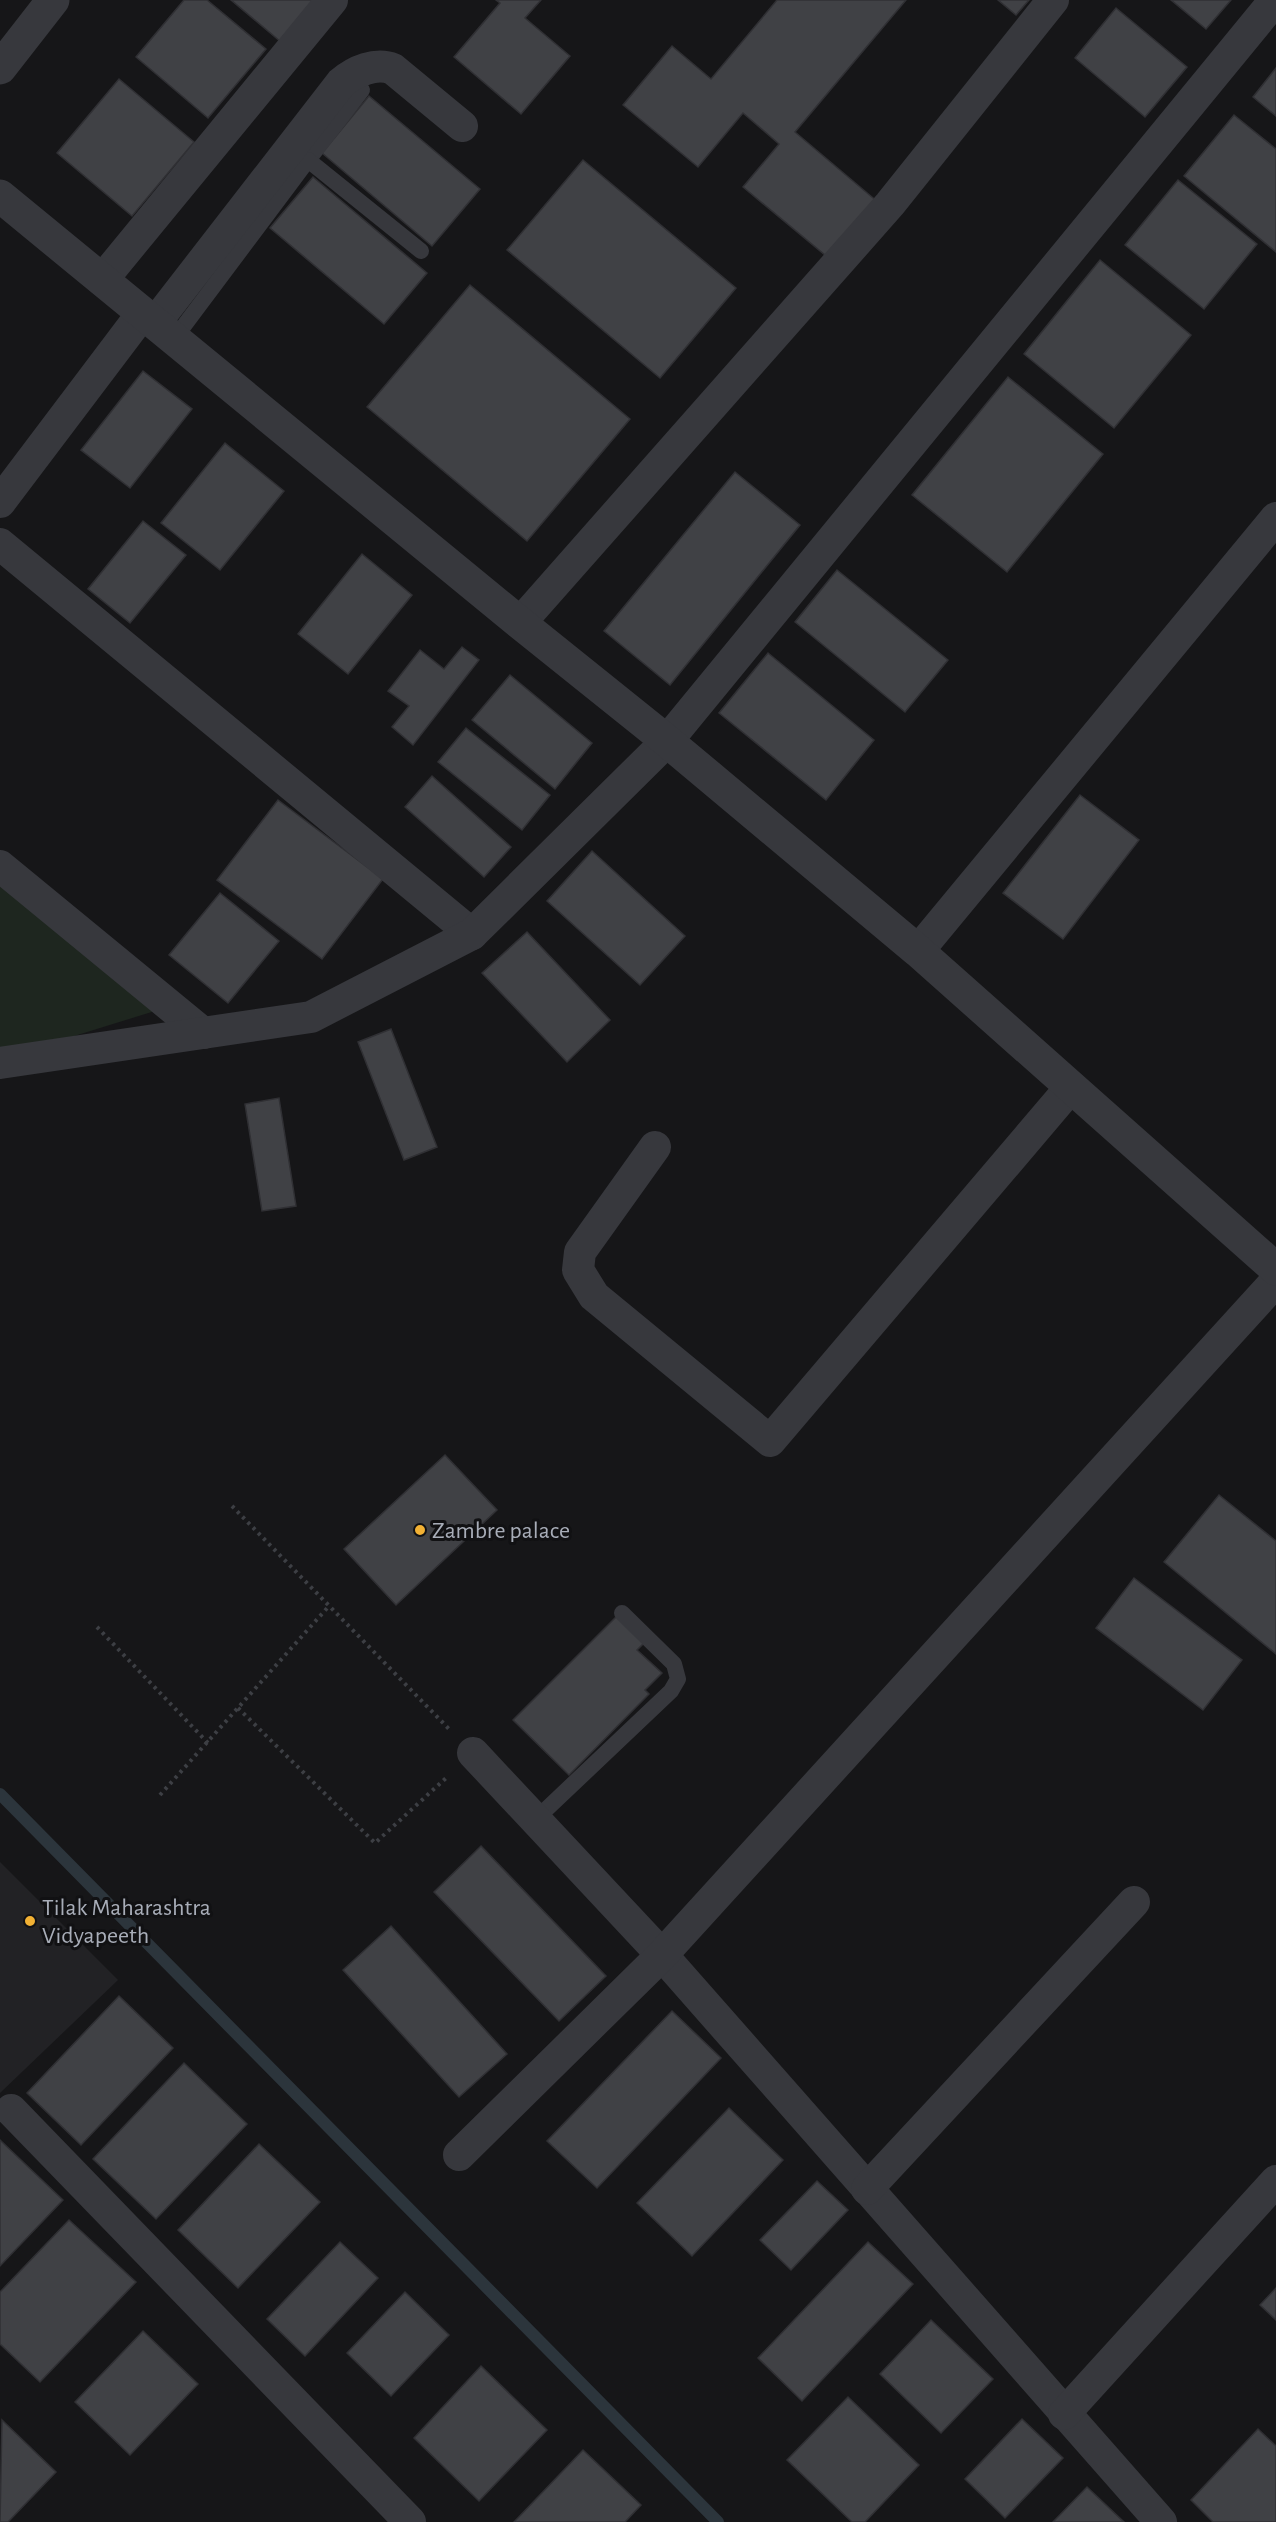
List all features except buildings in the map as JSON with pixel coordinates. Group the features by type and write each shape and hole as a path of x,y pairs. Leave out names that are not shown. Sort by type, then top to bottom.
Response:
{"street":[{"path":"0,68 53,0"},
{"path":"102,280 332,0"},
{"path":"520,623 890,204 1053,0"},
{"path":"0,1062 311,1017 472,934 667,741 1275,0"},
{"path":"0,502 157,325 341,83 349,76 372,68 393,69 462,126"},
{"path":"0,196 667,741 918,951 1276,1269"},
{"path":"918,951 1276,518"},
{"path":"0,544 472,934"},
{"path":"0,866 203,1033"},
{"path":"655,1147 580,1252 578,1270 594,1296 770,1441 1071,1087"},
{"path":"459,2155 662,1955 1276,1281"},
{"path":"473,1754 662,1955 1161,2522"},
{"path":"867,2189 1134,1902"},
{"path":"11,2110 410,2522"},
{"path":"1064,2414 1276,2181"}],"lane":[{"path":"157,325 309,159 362,90"},
{"path":"309,159 421,251"},
{"path":"535,1820 671,1691 678,1679 674,1664 622,1613"}],"path":[{"path":"232,1506 473,1754 375,1843 238,1708"},
{"path":"160,1795 329,1606"},
{"path":"96,1627 208,1743"}],"shaded area":[{"path":"0,877 171,1006 0,1059"},
{"name":"Tilak Maharashtra Vidyapeeth","path":"0,1862 118,1980 0,2093"}],"waterway":[{"path":"0,1794 718,2522"}],"place":[{"name":"Zambre palace","path":"420,1530"},
{"name":"Tilak Maharashtra Vidyapeeth","path":"30,1921"}]}
